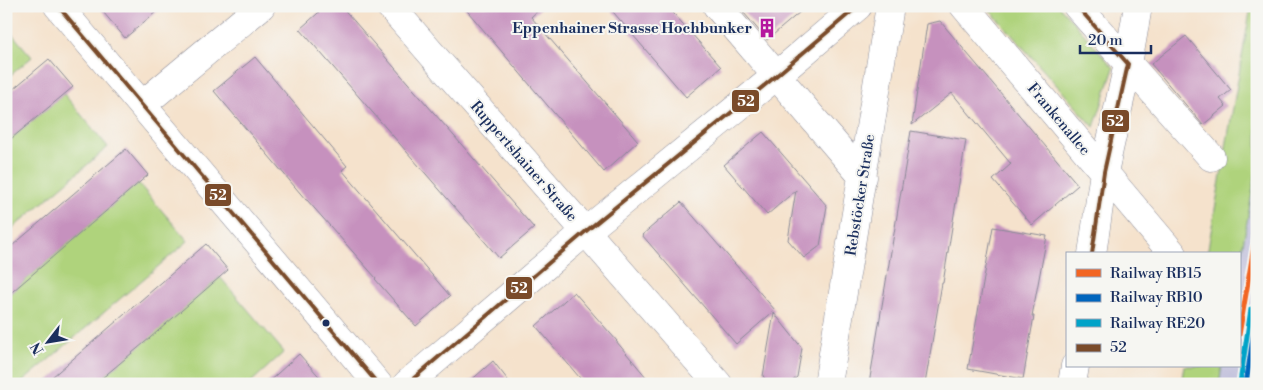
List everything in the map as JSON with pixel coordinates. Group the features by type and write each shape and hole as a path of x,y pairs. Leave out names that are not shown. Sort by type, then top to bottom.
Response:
{"street":[{"path":"58,6 378,384"},
{"path":"142,105 260,6"},
{"name":"Ruppertshainer Straße","path":"390,6 718,384"},
{"path":"717,6 863,177"},
{"path":"407,384 585,232 776,76 858,6"},
{"name":"Rebstöcker Straße","path":"828,384 890,6"},
{"name":"Frankenallee","path":"964,6 1171,252"},
{"path":"1077,6 1211,157"},
{"path":"1092,252 1104,172 1128,64 1138,6"},
{"path":"1072,384 1075,368"}],"shaded area":[{"path":"1257,165 1257,384 1219,384 1222,368 1240,368 1240,261"}],"green space":[{"path":"986,6 1059,6 1114,68 1094,127"},
{"path":"1251,6 1257,6 1257,165 1240,261 1240,252 1207,252"},
{"path":"6,27 32,57 6,79"},
{"path":"64,94 108,147 6,234 6,143"},
{"path":"138,183 188,241 20,384 6,384 6,297"},
{"path":"220,277 284,352 249,384 95,384"},
{"path":"1184,368 1222,368 1219,384 1181,384"}],"building":[{"path":"98,6 163,6 125,38"},
{"path":"326,6 341,6 534,228 499,258 300,29"},
{"path":"463,6 543,6 531,17 638,141 604,172"},
{"path":"608,6 667,6 721,67 686,97"},
{"name":"Eppenhainer Strasse Hochbunker","path":"738,6 807,6 767,40"},
{"path":"940,21 1078,185 1032,225 993,180 1011,164 952,93 912,125 927,24"},
{"path":"1186,36 1231,90 1220,99 1226,106 1203,125 1151,64"},
{"path":"255,57 347,166 342,170 450,296 416,326 214,91"},
{"path":"49,59 73,87 6,143 6,95"},
{"path":"911,131 966,140 943,283 925,384 869,384"},
{"path":"763,132 827,206 820,246 804,258 788,240 796,190 767,215 724,165"},
{"path":"126,149 148,175 6,297 6,251"},
{"path":"681,202 775,310 736,344 642,235"},
{"path":"993,227 1047,236 1032,316 1034,316 1023,379 968,369"},
{"path":"206,244 228,270 150,338 95,384 44,384"},
{"path":"574,292 652,384 585,384 536,326"},
{"path":"774,313 802,348 797,377 789,384 769,384 763,376"},
{"path":"299,354 326,384 266,384"},
{"path":"493,361 511,384 467,384"}],"rail line":[{"name":"RB15","path":"1240,329 1257,229"},
{"name":"RE20","path":"1240,383 1251,309"},
{"name":"RB10","path":"1246,384 1257,312"}],"transit line":[{"name":"52","path":"58,6 378,384"},
{"name":"52","path":"407,384 585,232 776,76 858,6"},
{"name":"52","path":"1077,6 1128,64 1104,172 1092,252"}],"place":[{"name":"Eppenhainer Strasse Hochbunker","path":"767,28"}]}
